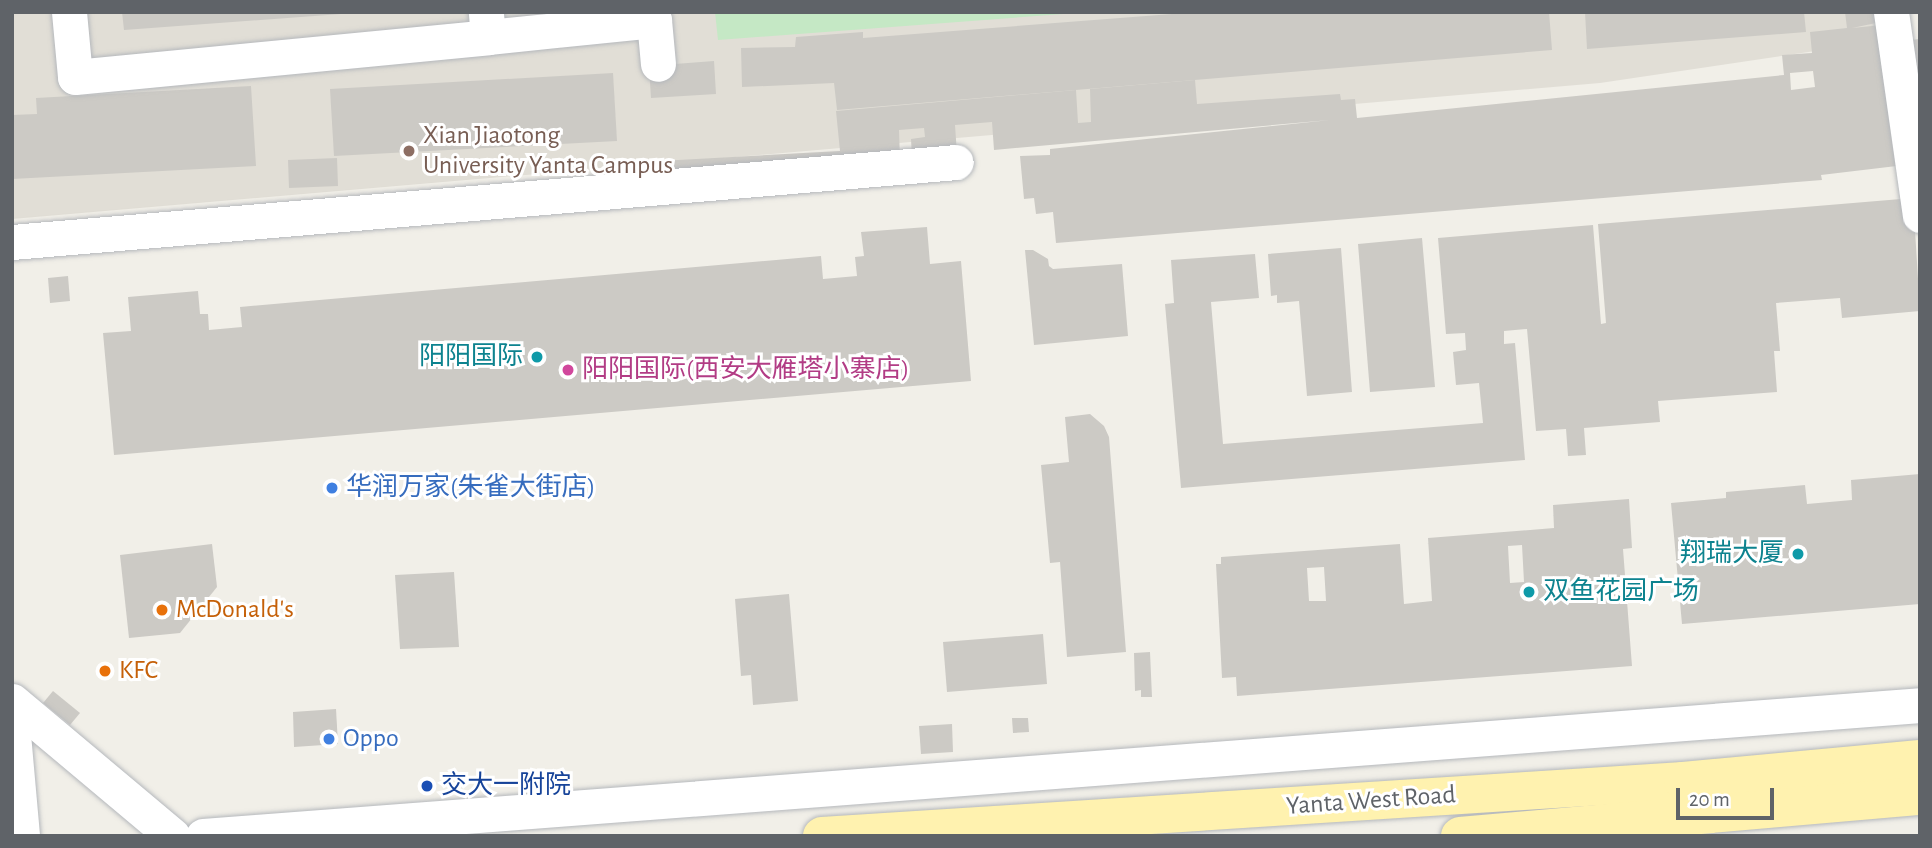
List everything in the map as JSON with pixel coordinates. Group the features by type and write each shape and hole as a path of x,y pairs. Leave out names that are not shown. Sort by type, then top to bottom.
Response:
{"main road":[{"name":"Yanta West Road","path":"822,836 1683,781 1920,759"},
{"name":"Yanta West Road","path":"1460,836 1920,796"}],"street":[{"path":"69,12 75,77 487,25 654,19 658,64"},
{"path":"1901,20 1919,206"},
{"path":"12,242 957,162"},
{"path":"12,701 173,836"},
{"path":"203,836 1920,705"},
{"path":"12,723 22,836"}],"shaded area":[{"name":"Xian Jiaotong University Yanta Campus","path":"12,12 1885,12 1889,40 1600,83 12,219"}],"green space":[{"path":"715,12 1090,12 718,40"}],"building":[{"path":"122,12 341,12 341,14 124,30"},
{"path":"1549,12 1552,50 837,110 834,83 742,87 741,48 795,47 796,37 863,32 863,38 1185,13"},
{"path":"1585,12 1804,12 1806,32 1587,49"},
{"path":"1845,12 1874,12 1876,23 1852,28 1882,25 1905,165 1821,175 1822,180 1056,243 1053,212 1036,214 1034,198 1024,199 1020,156 1050,155 1050,149 1330,120 994,150 992,122 955,125 957,154 912,157 911,139 925,137 924,128 899,130 900,160 661,187 660,161 840,151 836,111 1076,90 1078,123 1091,122 1090,89 1195,80 1197,104 1340,94 1341,100 1355,99 1357,118 1784,75 1782,55 1812,53 1810,32 1847,28","holes":["1813,71 1815,87 1791,90 1790,73"]},
{"path":"1920,39 1920,90 1910,40"},
{"path":"714,61 716,94 651,98 649,66"},
{"path":"613,73 617,141 334,156 330,89"},
{"path":"251,86 256,166 12,179 12,115 37,114 36,98"},
{"path":"337,158 338,186 289,188 288,160"},
{"path":"1913,198 1920,311 1842,318 1840,298 1776,303 1780,351 1774,351 1777,392 1658,401 1660,422 1584,428 1586,455 1568,456 1566,429 1536,431 1527,329 1504,331 1504,344 1515,343 1525,460 1181,488 1165,304 1174,303 1171,260 1255,254 1259,298 1211,302 1223,444 1483,423 1479,383 1456,385 1453,352 1466,350 1465,333 1446,334 1438,238 1593,225 1601,324 1606,323 1598,224"},
{"name":"阳阳国际","path":"927,227 930,264 961,261 971,381 114,455 103,333 131,331 128,297 198,291 200,314 208,314 209,330 242,327 240,307 821,256 823,279 857,276 855,257 864,256 861,232"},
{"path":"1422,238 1435,387 1370,392 1358,244"},
{"path":"1341,248 1352,392 1307,396 1299,301 1277,303 1277,295 1271,296 1268,254"},
{"path":"1025,250 1033,250 1048,259 1049,266 1053,269 1122,264 1128,336 1034,345"},
{"path":"68,276 70,301 50,303 48,278"},
{"path":"1090,414 1104,426 1109,437 1126,652 1067,657 1060,562 1050,563 1041,465 1069,462 1065,417"},
{"name":"翔瑞大厦","path":"1920,474 1920,604 1682,624 1671,503 1726,498 1726,492 1805,485 1807,504 1852,500 1851,480"},
{"name":"双鱼花园广场","path":"1629,499 1632,548 1623,549 1632,666 1237,696 1236,677 1222,678 1216,564 1221,564 1221,557 1400,544 1404,604 1432,601 1428,538 1554,528 1553,505","holes":["1522,545 1524,582 1510,583 1508,546","1324,567 1326,601 1309,601 1307,568"]},
{"name":"McDonald's","path":"212,544 217,587 180,633 129,638 120,555"},
{"path":"454,572 459,647 400,649 395,575"},
{"path":"789,594 798,701 753,705 751,675 741,676 735,599"},
{"path":"1043,634 1047,684 947,692 943,642"},
{"path":"1150,652 1152,697 1141,697 1141,690 1135,691 1134,653"},
{"path":"53,691 80,713 70,725 43,703"},
{"path":"336,709 338,744 294,747 293,712"},
{"path":"1012,718 1028,718 1029,732 1013,733"},
{"path":"952,724 953,752 921,754 919,726"}],"place":[{"name":"Xian Jiaotong University Yanta Campus","path":"409,151"},
{"name":"阳阳国际","path":"537,357"},
{"name":"阳阳国际(西安大雁塔小寨店)","path":"568,370"},
{"name":"华润万家(朱雀大街店)","path":"332,488"},
{"name":"翔瑞大厦","path":"1798,554"},
{"name":"双鱼花园广场","path":"1529,592"},
{"name":"McDonald's","path":"162,610"},
{"name":"KFC","path":"105,671"},
{"name":"Oppo","path":"329,739"},
{"name":"交大一附院","path":"427,786"}]}
